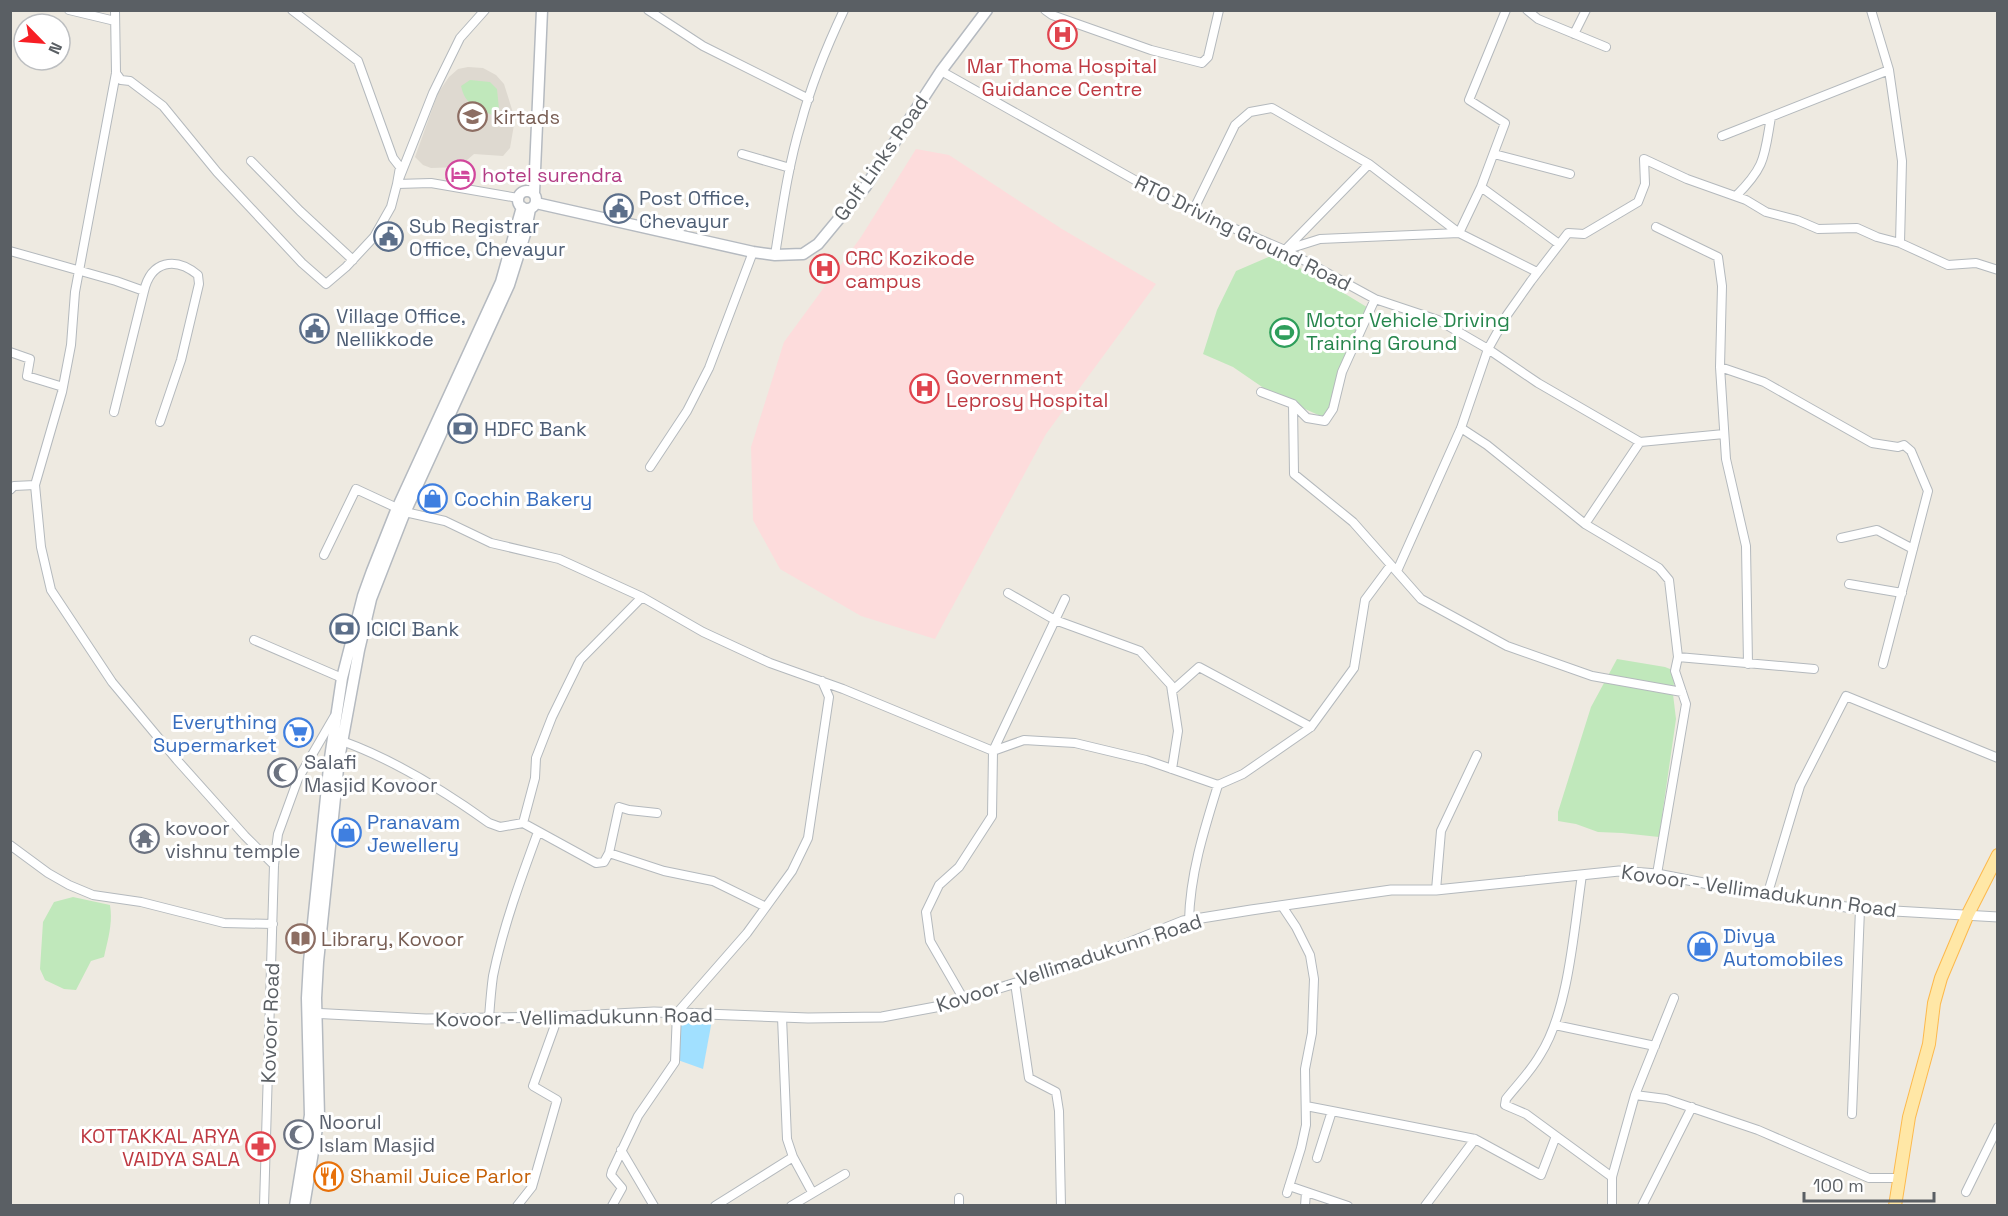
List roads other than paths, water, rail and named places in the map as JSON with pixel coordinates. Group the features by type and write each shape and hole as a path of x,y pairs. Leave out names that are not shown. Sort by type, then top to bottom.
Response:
{"main road":[{"path":"528,200 535,10"},
{"path":"312,1013 342,741 344,699 342,678 363,596 401,510 509,285 525,234 542,10"},
{"name":"Golf Links Road","path":"528,200 753,252 775,255 802,254 818,244 866,186 941,71 987,10"},
{"path":"295,1206 310,1115 313,1059 309,962 330,758 338,711 344,699 371,599 401,510"},
{"path":"1895,1206 1909,1117 1929,1044 1934,1003 1950,955 1998,855"},
{"path":"304,1206 319,1116 313,1059"}],"street":[{"path":"69,10 116,21"},
{"path":"115,10 116,73 75,292 71,345 63,387 35,485 41,547 51,590 112,682 177,760 245,836 274,864"},
{"path":"116,73 121,80 130,81 163,106 217,172 302,263 326,284 374,237 391,207 400,168 393,158 358,61 292,10"},
{"path":"397,184 433,93 460,38 485,10"},
{"path":"648,10 703,46 809,99"},
{"path":"775,255 790,168 801,122 832,36 844,10"},
{"path":"1045,10 1052,15 1151,50 1202,63 1208,57 1220,10"},
{"path":"1459,233 1481,187 1506,123 1469,100 1506,10"},
{"path":"1527,10 1538,20 1606,47"},
{"path":"1574,34 1586,10"},
{"path":"1872,10 1889,70 1902,161 1900,243"},
{"path":"1722,135 1889,70"},
{"name":"RTO Driving Ground Road","path":"941,71 1193,211 1285,250 1375,299 1438,320 1488,349 1546,388 1640,442"},
{"path":"1193,211 1235,125 1250,112 1272,108 1369,164 1459,233 1538,272"},
{"path":"1736,196 1754,178 1764,159 1771,117"},
{"path":"742,154 790,168"},
{"path":"1494,154 1570,174"},
{"path":"324,555 356,489 401,510 445,522 491,543 559,559 642,597 731,646 993,751 1024,741 1075,742 1146,760 1218,785 1243,774 1311,727 1354,668 1365,600 1394,568 1461,428 1488,349 1507,315 1568,233 1584,234 1638,202 1645,184 1644,159 1687,179 1746,200 1766,212 1797,220 1818,229 1857,228 1877,237 1900,243 1948,265 1976,263 1998,270"},
{"path":"251,161 353,260"},
{"path":"1285,250 1369,164"},
{"path":"397,184 431,183 528,200"},
{"path":"1481,187 1559,244"},
{"path":"1656,227 1718,257 1722,286 1720,367 1724,434 1726,459 1746,546 1748,664"},
{"path":"1285,250 1320,239 1459,233"},
{"path":"10,251 144,291"},
{"path":"650,467 687,411 709,368 753,252"},
{"path":"114,412 149,276 156,267 165,263 180,265 192,269 198,275 199,284 185,344 159,422"},
{"path":"1261,392 1293,404 1307,418 1325,421 1333,409 1342,372 1375,299"},
{"path":"10,352 30,359 27,376 63,387"},
{"path":"1720,367 1764,382 1872,443 1898,447 1904,445 1911,451 1928,491 1883,664"},
{"path":"1293,404 1294,474 1353,522 1421,599 1507,646 1592,676 1682,692"},
{"path":"1461,428 1487,445 1585,524 1659,568 1669,580 1678,657 1675,671 1686,704 1657,874"},
{"path":"1585,524 1640,442 1724,434"},
{"path":"10,490 14,486 35,485"},
{"path":"1841,538 1877,530 1913,549"},
{"path":"1849,584 1902,593"},
{"path":"1008,593 1055,620 1140,651 1171,685 1178,731 1172,768"},
{"path":"523,823 535,778 536,758 552,717 580,660 642,597"},
{"path":"963,998 930,941 926,912 939,885 959,867 992,816 993,751 1065,599"},
{"path":"254,640 342,678"},
{"path":"1678,657 1814,669"},
{"path":"1172,691 1199,668 1311,727"},
{"path":"612,1206 622,1188 611,1175 621,1150 638,1116 675,1062 677,1013 747,933 792,871 808,838 829,697 822,681"},
{"path":"1767,896 1800,786 1846,696 1998,758"},
{"name":"Kovoor Road","path":"264,1206 274,864 278,834 298,779 338,711"},
{"path":"342,741 378,755 407,770 489,824 500,827 523,823 597,863 604,862 609,853 619,807 657,813"},
{"path":"1436,890 1441,831 1477,755"},
{"path":"1189,921 1190,891 1204,830 1218,785"},
{"path":"489,1018 493,977 500,947 538,832"},
{"path":"10,845 48,873 93,895 141,902 224,922 273,924"},
{"path":"609,853 664,872 713,881 766,907"},
{"name":"Kovoor - Vellimadukunn Road","path":"312,1013 426,1019 558,1017 654,1012 782,1017 882,1017 940,1006 1068,967 1183,921 1391,890 1436,890 1619,871 1657,874 1767,896 1860,909 1998,917"},
{"path":"1582,875 1570,954 1555,1025 1541,1055 1506,1099 1505,1105 1526,1114 1612,1177"},
{"path":"1282,906 1296,927 1310,956 1314,979 1312,1033 1305,1068 1306,1125 1288,1190 1306,1192 1348,1206"},
{"path":"1852,1114 1860,909"},
{"path":"1015,983 1029,1078 1056,1092 1059,1111 1061,1206"},
{"path":"1612,1206 1612,1177 1635,1095 1674,998"},
{"path":"517,1206 532,1187 557,1101 533,1086 558,1017"},
{"path":"782,1017 787,1139 793,1157 812,1192"},
{"path":"1555,1025 1655,1046"},
{"path":"1635,1095 1666,1099 1758,1130 1869,1178 1899,1178"},
{"path":"1306,1106 1475,1139 1541,1175 1556,1136"},
{"path":"1642,1206 1692,1107"},
{"path":"1317,1158 1332,1111"},
{"path":"1966,1192 1998,1126"},
{"path":"1425,1206 1475,1139"},
{"path":"621,1150 654,1206"},
{"path":"715,1206 793,1157"},
{"path":"790,1206 845,1174"},
{"path":"1305,1206 1306,1192"}],"water":[{"path":"712,1020 703,1069 675,1059 675,1021"}],"place":[{"name":"Mar Thoma Hospital Guidance Centre","path":"1062,35"},
{"name":"kirtads","path":"472,117"},
{"name":"hotel surendra","path":"461,175"},
{"name":"Post Office, Chevayur","path":"618,209"},
{"name":"Sub Registrar Office, Chevayur","path":"388,237"},
{"name":"CRC Kozikode campus","path":"824,269"},
{"name":"Village Office, Nellikkode","path":"315,328"},
{"name":"Motor Vehicle Driving Training Ground","path":"1285,332"},
{"name":"Government Leprosy Hospital","path":"925,388"},
{"name":"HDFC Bank","path":"463,429"},
{"name":"Cochin Bakery","path":"433,499"},
{"name":"ICICI Bank","path":"345,629"},
{"name":"Everything Supermarket","path":"298,733"},
{"name":"Salafi Masjid Kovoor","path":"283,773"},
{"name":"Pranavam Jewellery","path":"346,833"},
{"name":"kovoor vishnu temple","path":"144,839"},
{"name":"Library, Kovoor","path":"300,939"},
{"name":"Divya Automobiles","path":"1702,947"},
{"name":"Noorul Islam Masjid","path":"298,1134"},
{"name":"KOTTAKKAL ARYA VAIDYA SALA","path":"261,1147"},
{"name":"Shamil Juice Parlor","path":"329,1176"}]}
